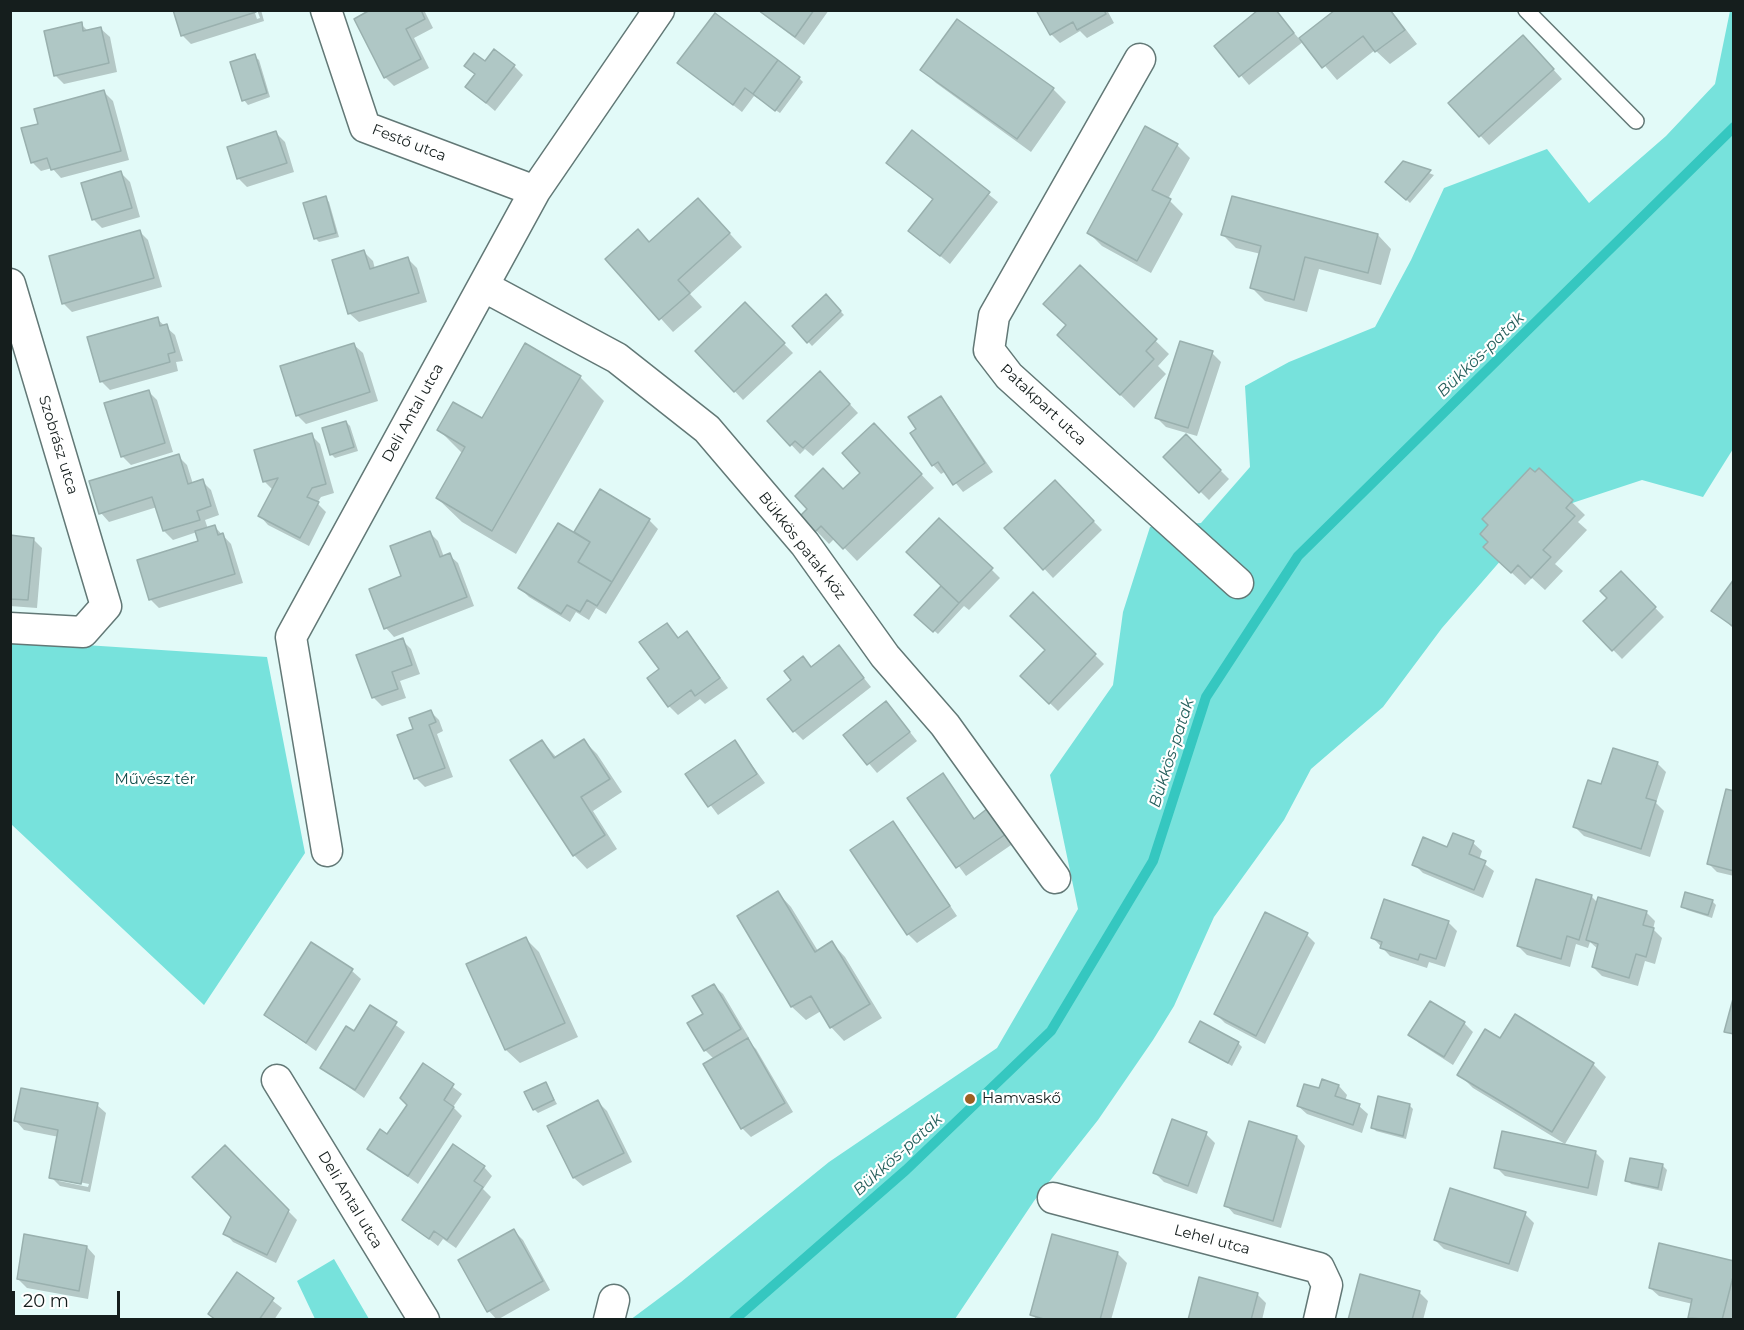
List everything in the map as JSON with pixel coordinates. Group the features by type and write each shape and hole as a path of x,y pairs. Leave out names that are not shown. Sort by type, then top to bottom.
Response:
{"street":[{"name":"Festő utca","path":"326,10 365,127 535,191"},
{"name":"Deli Antal utca","path":"327,851 291,637 535,191 659,10"},
{"name":"Patakpart utca","path":"1140,59 994,316 989,350 1009,376 1238,583"},
{"name":"Szobrász utca","path":"10,284 106,606 83,632 10,628"},
{"name":"Bükkös patak köz","path":"483,286 617,358 707,429 805,544 885,656 945,725 1055,878"},
{"name":"Deli Antal utca","path":"277,1080 424,1320"},
{"name":"Lehel utca","path":"1053,1198 1319,1268 1327,1285 1318,1320"}],"lane":[{"path":"1526,10 1636,121"}],"green space":[{"path":"1730,11 1733,11 1733,449 1703,497 1642,480 1542,513 1442,628 1383,707 1311,769 1284,820 1214,917 1174,1006 1153,1040 1098,1120 1034,1201 955,1319 630,1320 681,1282 829,1162 997,1048 1078,909 1050,775 1113,685 1123,612 1150,527 1201,523 1250,467 1245,386 1289,362 1375,327 1411,260 1444,188 1547,149 1589,203 1666,136 1715,84"},
{"name":"Művész tér","path":"10,640 267,657 305,853 204,1005 11,824"},
{"path":"334,1259 369,1319 315,1319 297,1281"}],"building":[{"path":"173,10 256,10 256,12 181,36"},
{"path":"370,10 421,10 425,19 406,29 421,59 384,78 354,19"},
{"path":"758,10 814,10 795,37"},
{"path":"1036,10 1104,10 1106,14 1077,30 1073,22 1050,35"},
{"path":"1258,10 1276,10 1294,33 1239,77 1214,46"},
{"path":"1335,10 1390,10 1405,30 1375,52 1363,36 1322,68 1299,38"},
{"path":"715,13 778,60 753,94 745,88 733,105 677,63"},
{"path":"957,19 1054,88 1017,139 920,70"},
{"path":"82,22 83,31 101,27 109,63 54,76 44,31"},
{"path":"1523,35 1554,69 1479,137 1448,103"},
{"path":"494,49 515,65 486,103 465,87 475,74 464,66 474,53 485,61"},
{"path":"255,54 267,93 242,101 230,62"},
{"path":"778,60 800,77 775,111 753,94"},
{"path":"104,90 121,151 51,170 47,158 31,163 21,128 38,124 34,109"},
{"path":"1145,126 1178,144 1152,190 1171,199 1137,261 1087,233"},
{"path":"912,130 990,192 940,256 908,231 933,199 886,163"},
{"path":"276,131 287,163 237,179 227,147"},
{"path":"1403,161 1431,170 1406,200 1385,182"},
{"path":"121,171 132,208 92,220 81,183"},
{"path":"326,196 336,233 314,239 303,203"},
{"path":"1232,196 1378,234 1368,273 1305,257 1294,300 1250,288 1261,246 1221,235"},
{"path":"698,198 730,233 678,280 690,293 659,320 605,259 638,229 649,242"},
{"path":"140,230 154,278 62,304 49,256"},
{"path":"364,250 370,269 408,257 419,293 348,314 332,260"},
{"path":"1080,265 1157,339 1146,351 1154,359 1120,395 1057,335 1066,325 1043,304"},
{"path":"826,294 841,311 807,343 792,326"},
{"path":"745,302 785,343 734,392 695,351"},
{"path":"158,317 160,326 167,324 175,352 168,354 170,362 100,382 87,337"},
{"path":"1180,341 1213,351 1188,428 1155,418"},
{"path":"354,343 370,392 296,416 280,366"},
{"path":"525,343 581,376 492,531 436,498 465,447 437,430 453,402 482,418"},
{"path":"820,371 850,404 803,448 795,441 790,446 767,421"},
{"path":"149,390 165,443 121,457 104,403"},
{"path":"941,396 985,463 953,485 938,462 932,466 910,433 916,429 908,417"},
{"path":"346,421 354,447 330,455 322,428"},
{"path":"874,423 922,474 843,549 821,526 815,532 800,516 807,509 795,496 823,468 843,489 860,473 842,453"},
{"path":"312,433 326,484 312,488 307,497 319,502 300,538 258,516 278,478 263,482 254,450"},
{"path":"1186,434 1221,470 1199,493 1163,457"},
{"path":"179,454 188,484 203,479 211,506 197,511 200,520 163,531 152,497 99,514 89,481"},
{"path":"1530,468 1535,472 1539,468 1573,500 1566,508 1575,516 1543,550 1551,557 1531,578 1518,565 1511,573 1483,547 1488,542 1480,534 1488,525 1482,519"},
{"path":"1055,480 1094,521 1043,570 1004,528"},
{"path":"600,489 650,519 612,582 578,562 590,542 574,532"},
{"path":"939,518 993,568 959,603 906,552"},
{"path":"558,523 590,542 578,562 612,582 597,606 587,600 580,612 567,605 561,614 518,588"},
{"path":"215,525 218,535 223,533 235,574 149,600 137,560 198,541 195,531"},
{"path":"430,531 440,557 450,553 467,597 384,629 369,589 401,576 390,546"},
{"path":"10,535 34,538 28,600 10,599"},
{"path":"1621,571 1656,607 1612,651 1583,621 1607,598 1600,591"},
{"path":"1734,579 1734,627 1711,611"},
{"path":"941,586 959,603 933,632 914,615"},
{"path":"1033,592 1096,654 1049,704 1020,676 1045,650 1010,616"},
{"path":"667,623 678,638 687,631 720,678 695,696 691,690 668,707 647,678 659,669 639,642"},
{"path":"403,638 412,665 392,672 398,689 372,698 356,655"},
{"path":"839,645 864,678 793,732 767,699 791,680 784,671 803,656 811,667"},
{"path":"886,701 910,732 867,765 843,735"},
{"path":"431,710 436,722 429,725 445,768 414,779 397,735 413,729 409,718"},
{"path":"584,739 610,779 581,797 605,835 573,856 510,760 542,740 554,758"},
{"path":"735,740 757,774 708,807 685,774"},
{"path":"1613,748 1658,762 1646,798 1656,801 1641,849 1573,827 1588,780 1601,784"},
{"path":"943,773 974,819 988,808 1006,834 956,868 907,798"},
{"path":"1726,789 1734,791 1734,871 1707,864"},
{"path":"893,821 950,906 907,935 850,850"},
{"path":"1453,833 1474,841 1469,854 1486,861 1474,890 1412,865 1423,837 1447,847"},
{"path":"1536,879 1592,895 1579,940 1567,936 1561,959 1517,946"},
{"path":"778,891 815,952 832,941 870,1004 830,1028 811,996 791,1007 737,916"},
{"path":"1685,892 1713,900 1708,915 1681,907"},
{"path":"1598,897 1647,911 1643,925 1654,928 1646,957 1636,954 1629,978 1592,967 1598,944 1586,940"},
{"path":"1384,899 1449,921 1436,959 1420,954 1418,960 1380,948 1382,942 1371,938"},
{"path":"1265,912 1308,933 1256,1036 1214,1014"},
{"path":"526,937 565,1023 505,1050 466,964"},
{"path":"311,942 353,969 306,1043 264,1015"},
{"path":"714,984 741,1029 704,1051 687,1023 703,1014 692,996"},
{"path":"1734,995 1734,1034 1724,1032"},
{"path":"1430,1001 1465,1022 1444,1057 1408,1035"},
{"path":"370,1005 397,1022 355,1090 320,1068 346,1026 354,1031"},
{"path":"1515,1014 1594,1063 1552,1132 1457,1075 1485,1029 1500,1038"},
{"path":"1200,1021 1239,1042 1228,1063 1189,1042"},
{"path":"748,1038 785,1103 741,1129 703,1064"},
{"path":"423,1063 454,1084 444,1100 454,1107 408,1176 367,1149 380,1129 387,1134 407,1105 400,1098"},
{"path":"1322,1079 1339,1085 1335,1096 1360,1104 1353,1125 1297,1106 1304,1084 1319,1088"},
{"path":"546,1082 554,1100 533,1110 524,1092"},
{"path":"21,1088 98,1103 81,1184 49,1178 58,1130 14,1121"},
{"path":"1378,1096 1410,1104 1403,1136 1371,1128"},
{"path":"598,1100 624,1153 573,1178 547,1126"},
{"path":"1172,1119 1207,1132 1188,1186 1153,1173"},
{"path":"1249,1121 1297,1136 1273,1221 1224,1206"},
{"path":"1502,1131 1596,1151 1588,1188 1494,1168"},
{"path":"453,1144 485,1166 474,1181 483,1187 447,1240 434,1231 429,1239 402,1220"},
{"path":"225,1145 289,1210 267,1255 223,1234 231,1217 192,1177"},
{"path":"1630,1158 1663,1164 1658,1188 1625,1181"},
{"path":"1450,1188 1526,1212 1509,1264 1434,1240"},
{"path":"514,1229 543,1281 487,1312 458,1260"},
{"path":"24,1234 87,1246 79,1291 17,1279"},
{"path":"1052,1234 1118,1252 1100,1320 1047,1320 1030,1315"},
{"path":"1659,1243 1734,1261 1734,1273 1722,1320 1688,1318 1692,1299 1649,1288"},
{"path":"237,1272 274,1298 259,1320 216,1320 208,1314"},
{"path":"1360,1274 1420,1291 1412,1320 1348,1320"},
{"path":"1199,1277 1258,1293 1251,1320 1188,1320"}],"waterway":[{"name":"Bükkös-patak","path":"734,1320 906,1170 1051,1031 1153,861 1206,697 1298,556 1734,127"}],"place":[{"name":"Hamvaskő","path":"970,1099"}]}
